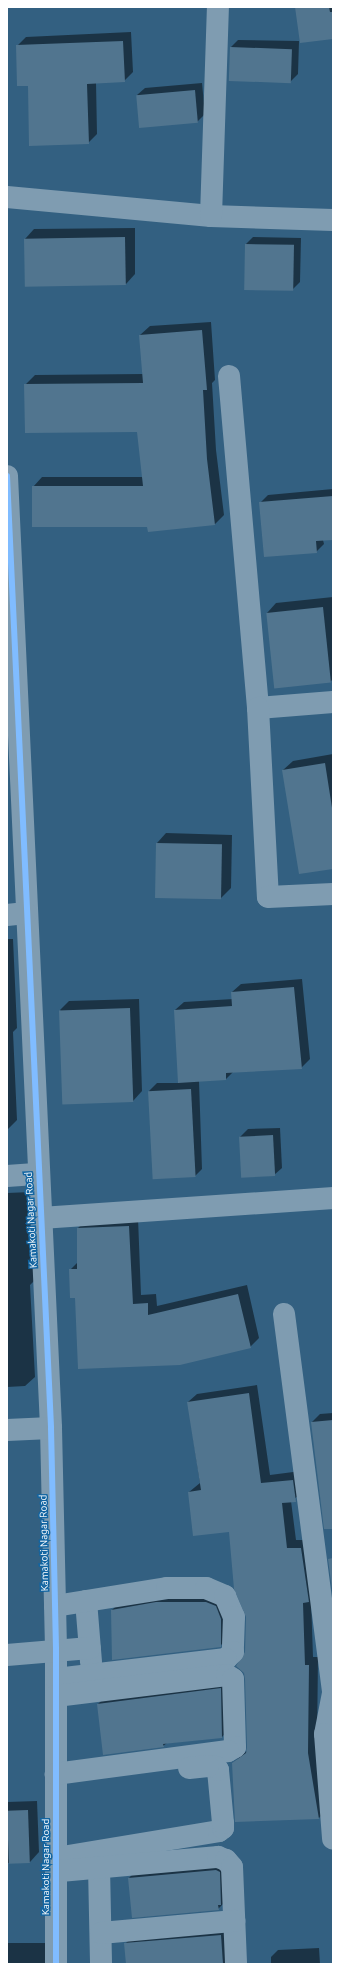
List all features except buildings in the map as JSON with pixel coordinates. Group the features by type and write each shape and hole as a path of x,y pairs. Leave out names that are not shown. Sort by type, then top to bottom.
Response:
{"street":[{"path":"211,216 218,7"},
{"path":"7,197 211,216 333,220"},
{"path":"229,376 258,708 268,897 333,894"},
{"name":"Kamakoti Nagar Road","path":"7,476 17,914 39,1174 51,1428 56,1641 56,1964"},
{"path":"258,708 333,702"},
{"path":"7,1176 39,1174"},
{"path":"41,1218 333,1198"},
{"path":"284,1314 333,1693 325,1734 333,1839"},
{"path":"7,1430 51,1428"},
{"path":"55,1606 167,1588 206,1588 225,1596 234,1616 233,1652 226,1659 92,1675 56,1688"},
{"path":"86,1601 92,1675"},
{"path":"7,1655 56,1641 89,1638"},
{"path":"56,1688 227,1675 233,1680 235,1747 228,1751 56,1781"},
{"path":"56,1781 208,1766 216,1767 218,1770 223,1828 219,1831 56,1864"},
{"path":"56,1864 100,1866 218,1857 226,1860 232,1867 236,1964"},
{"path":"100,1866 101,1964"},
{"path":"101,1933 234,1921"}],"cycle path":[{"path":"7,476 51,1428 56,1650 56,1964"}]}
